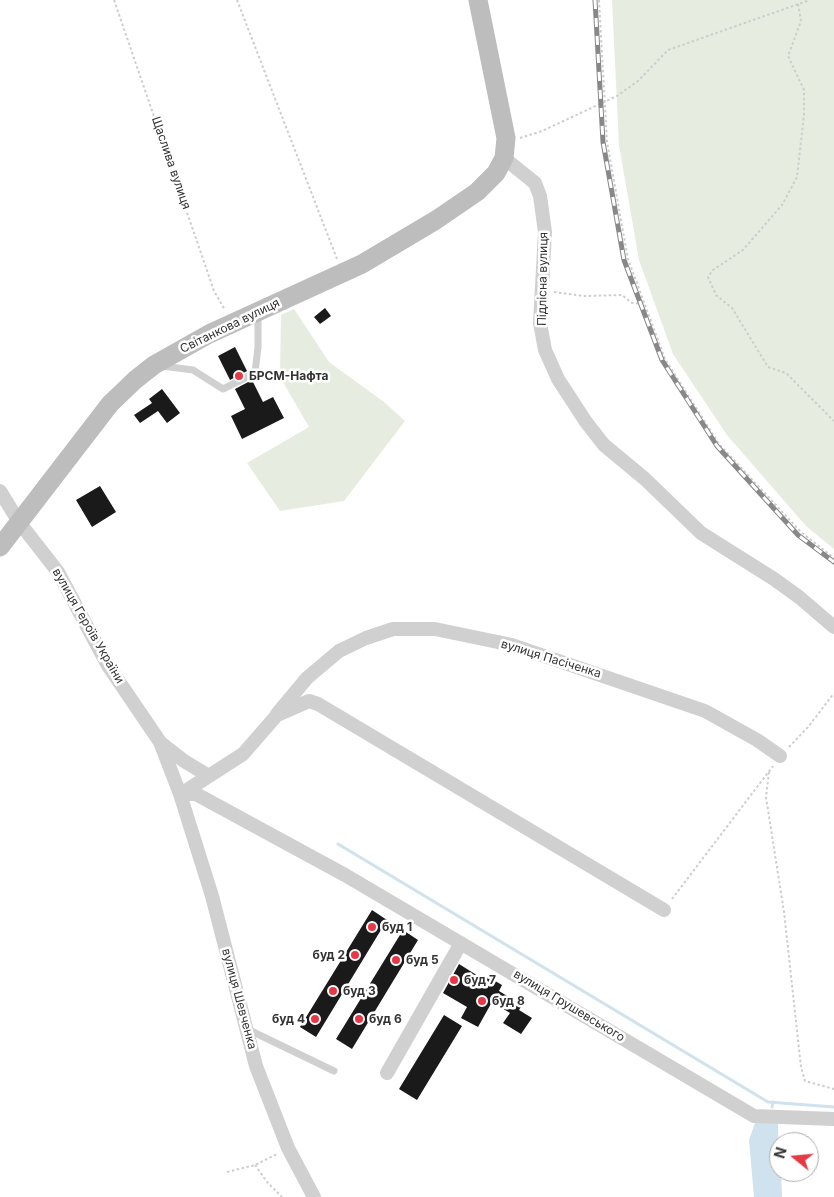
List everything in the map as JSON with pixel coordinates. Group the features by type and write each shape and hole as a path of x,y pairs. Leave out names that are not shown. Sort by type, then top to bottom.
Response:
{"main road":[{"path":"478,0 505,150"},
{"name":"Світанкова вулиця","path":"0,548 110,404 154,365 233,323 342,273 419,230 478,192 496,173 505,150"}],"street":[{"name":"Підлісна вулиця","path":"505,150 535,183 540,196 545,232 540,323 545,350 558,379 604,445 645,479 701,533 774,579 799,597 834,627"},
{"name":"вулиця Героїв України","path":"0,490 19,522 58,572 107,664 160,742 180,794"},
{"name":"вулиця Пасіченка","path":"180,794 243,754 307,678 338,651 366,638 393,629 435,629 512,645 705,711 780,756"},
{"name":"вулиця Пасіченка","path":"277,715 309,701 318,704 664,910"},
{"path":"160,742 184,761 209,776"},
{"name":"вулиця Грушевського","path":"180,794 196,794 345,876 754,1116 834,1119"},
{"name":"вулиця Шевченка","path":"180,794 212,896 256,1066 288,1148 314,1197"},
{"path":"387,1072 461,943"}],"lane":[{"path":"154,365 193,370 223,389 255,373 258,347 258,311"},
{"path":"247,1029 334,1071"}],"path":[{"name":"Щаслива вулиця","path":"114,0 214,291 233,323"},
{"path":"237,0 342,273"},
{"path":"599,0 607,142 628,259 665,359 719,444 801,532 834,558"},
{"path":"505,150 604,102 638,81 668,50 810,0"},
{"path":"798,4 801,21 788,56 804,90 804,115 798,177 782,204 743,250 713,270 708,278 716,295 732,308 768,367 786,373 834,421"},
{"path":"542,290 584,296 622,295 632,303 645,304"},
{"path":"664,910 703,856 739,814 780,756 810,726 834,693"},
{"path":"769,772 766,797 784,912 801,1067 805,1081 834,1089"},
{"path":"227,1172 255,1165 288,1148"},
{"path":"255,1165 267,1182 282,1197"}],"shaded area":[{"path":"612,0 834,0 834,549 806,526 727,435 673,354 639,260 619,145"},
{"path":"294,309 329,362 384,402 405,421 344,501 280,511 247,463 309,427 280,377 281,315"}],"water":[{"path":"756,1120 778,1122 778,1132 769,1132 769,1182 781,1182 782,1197 754,1197 749,1140"}],"building":[{"path":"325,308 331,316 320,324 314,317"},
{"path":"235,347 247,371 230,380 218,356"},
{"name":"БРСМ-Нафта","path":"252,380 263,402 273,397 284,418 242,439 231,416 245,409 235,389"},
{"path":"162,389 180,413 167,423 158,411 140,423 134,415 152,403 149,399"},
{"path":"100,486 116,512 92,527 76,500"},
{"path":"372,910 387,920 316,1037 300,1027"},
{"path":"403,930 418,940 352,1049 336,1039"},
{"path":"459,964 483,979 485,975 502,985 499,991 522,1005 519,1010 532,1018 521,1034 503,1023 510,1013 492,1002 478,1027 461,1018 467,1007 443,993"},
{"path":"444,1015 462,1026 417,1100 399,1089"}],"waterway":[{"path":"338,844 768,1102 834,1107"},
{"path":"772,1107 773,1102"}],"railway":[{"path":"595,0 603,142 624,260 662,360 717,446 798,535 834,562"}],"place":[{"name":"БРСМ-Нафта","path":"239,376"},
{"name":"буд 1","path":"372,927"},
{"name":"буд 2","path":"355,955"},
{"name":"буд 5","path":"396,960"},
{"name":"буд 7","path":"454,980"},
{"name":"буд 3","path":"333,991"},
{"name":"буд 8","path":"482,1001"},
{"name":"буд 4","path":"315,1019"},
{"name":"буд 6","path":"359,1019"}]}
